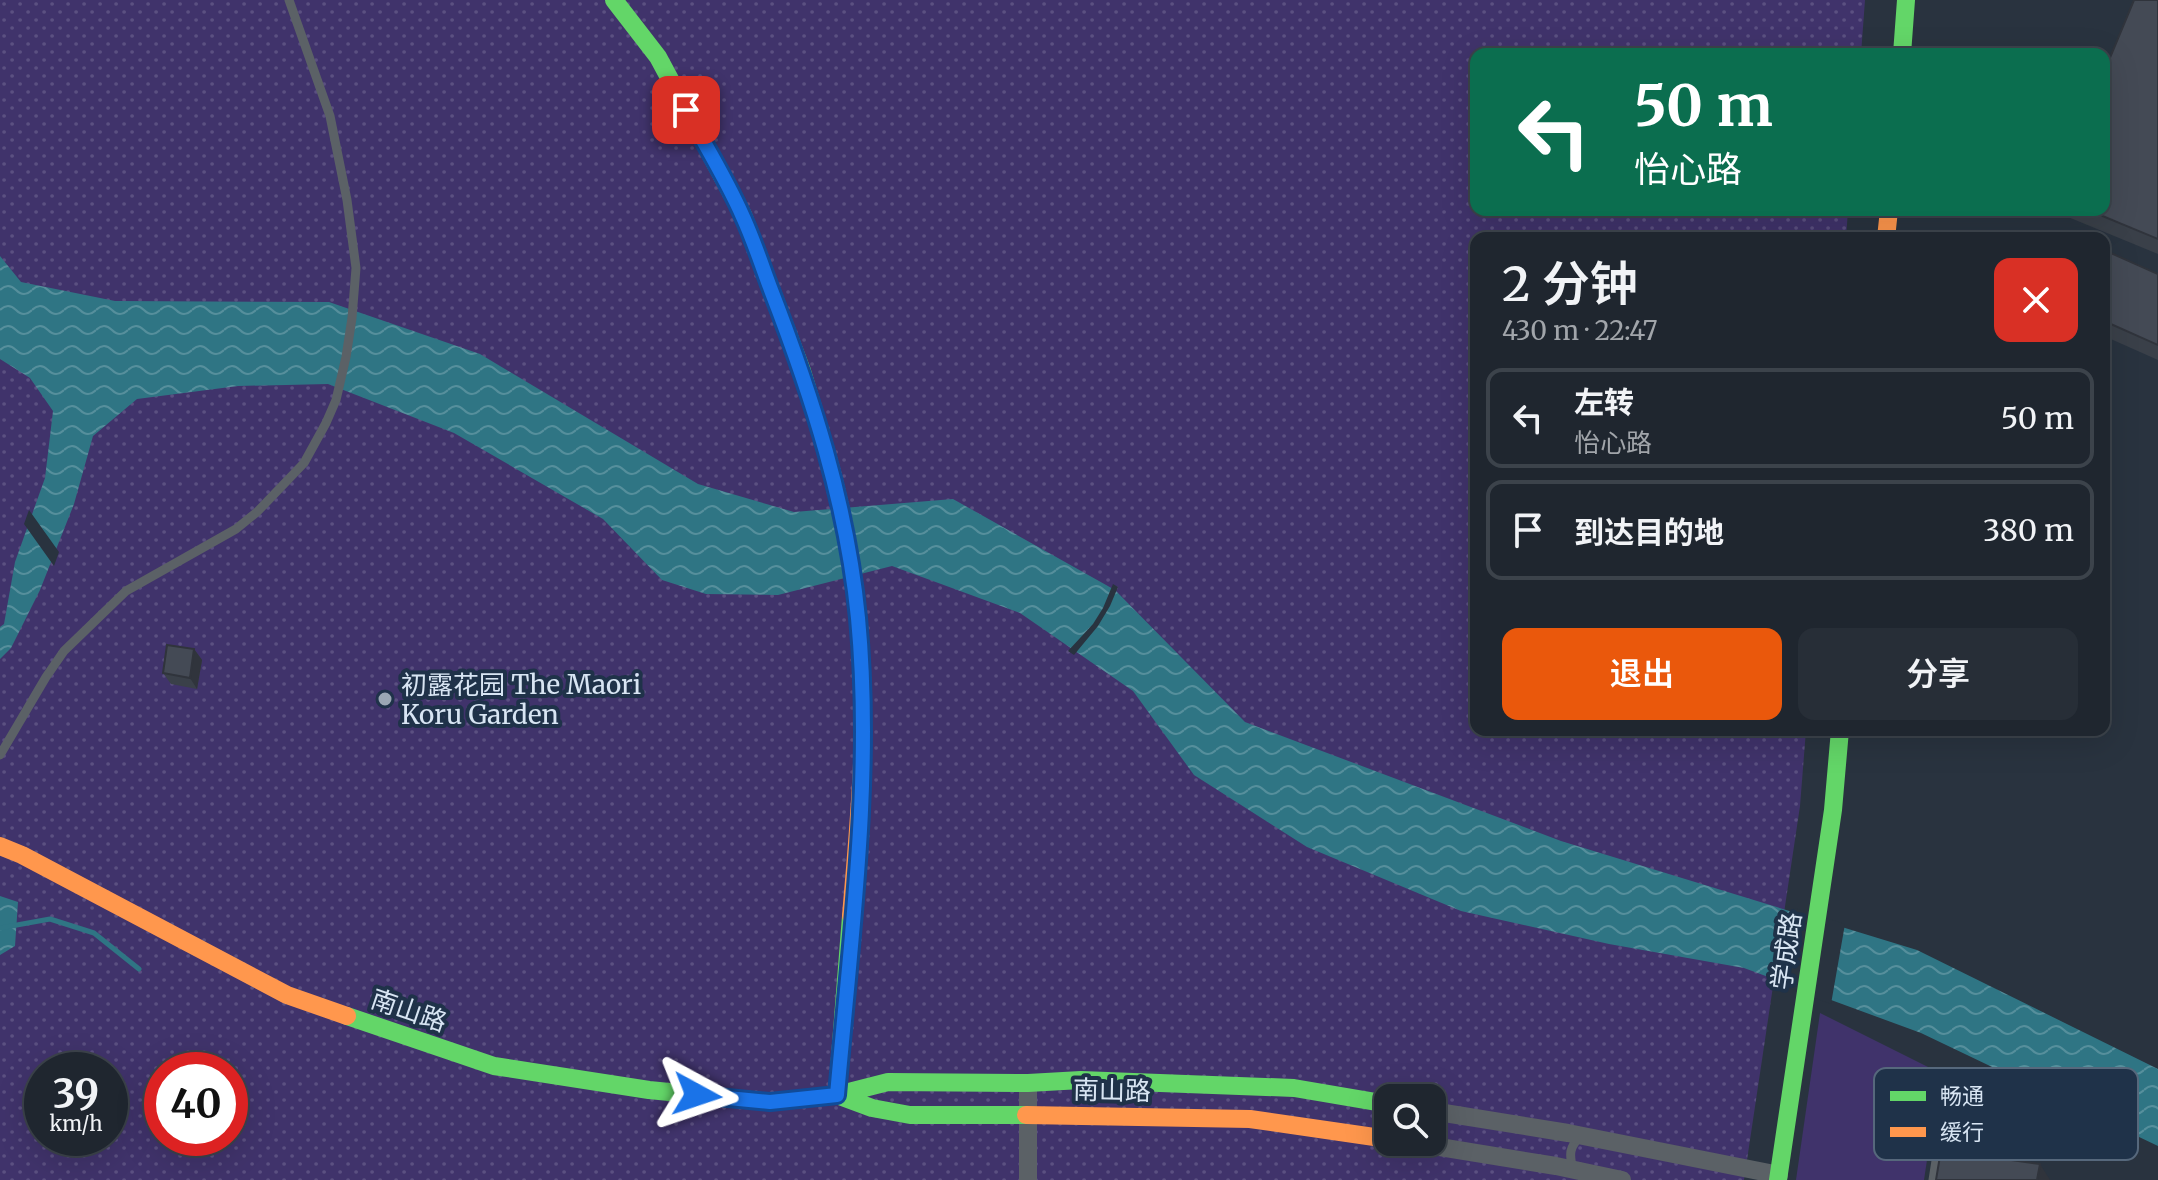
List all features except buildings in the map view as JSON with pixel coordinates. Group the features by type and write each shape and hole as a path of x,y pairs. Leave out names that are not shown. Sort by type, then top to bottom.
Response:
{"street":[{"path":"614,0 658,57 743,215 802,371 835,479 856,597 863,716 861,797 837,1095"},
{"path":"1902,48 1906,0"},
{"name":"学成路","path":"1779,1177 1833,810 1839,736"},
{"name":"南山路","path":"0,846 287,995 494,1066 649,1090 770,1102 837,1095 888,1082 1028,1083 1081,1080 1294,1088 1374,1102"},
{"path":"1028,1083 1028,1180"},
{"name":"南山路","path":"837,1095 872,1108 910,1115 1250,1119 1374,1137"},
{"path":"1446,1113 1581,1136 1779,1177"},
{"path":"1446,1148 1622,1180"}],"lane":[{"path":"0,755 64,651 126,591 236,529 257,512 304,463 336,400 352,318 356,268 347,200 330,116 289,0"},
{"path":"1250,1119 1252,1087"},
{"path":"1573,1170 1569,1157 1572,1145 1581,1136"},
{"path":"1933,1180 1936,1160"}],"shaded area":[{"path":"0,0 1865,0 1861,48 1470,48 1470,216 1848,216 1846,232 1470,232 1470,736 1806,736 1800,806 1744,1180 0,1180"},
{"path":"1820,1013 1930,1068 1874,1068 1874,1160 1927,1160 1924,1180 1796,1180"}],"water":[{"path":"0,256 21,282 115,301 329,302 480,354 698,484 794,512 953,499 1115,590 1245,722 1561,841 1917,950 2158,1069 2158,1146 2138,1136 2138,1068 1994,1068 1921,1033 1744,968 1609,944 1461,911 1307,847 1194,775 1133,691 1020,613 892,566 778,595 706,594 662,580 603,519 454,433 328,384 238,386 137,399 93,436 74,504 40,590 11,648 0,659 0,627 4,624 15,562 45,478 53,411 30,378 0,359"},
{"path":"0,896 18,902 15,946 0,955"}],"pier":[{"path":"29,510 59,552 54,566 24,524"},
{"path":"1113,584 1118,587 1110,606 1074,655 1068,651 1093,624"},
{"path":"1794,908 1845,924 1831,1004 1782,986"}],"waterway":[{"path":"0,928 50,919 94,933 139,969"}],"traffic: fast":[{"path":"614,0 658,57 743,215 802,371 822,437"},
{"path":"1902,48 1906,0"},
{"path":"1778,1180 1833,810 1839,736"},
{"path":"347,1016 494,1066 649,1090 770,1102 837,1095 851,916"},
{"path":"1026,1115 910,1115 872,1108 837,1095 888,1082 1028,1083 1081,1080 1294,1088 1374,1102"}],"traffic: slow":[{"path":"1887,232 1888,216"},
{"path":"822,437 848,546 861,658 862,756 851,916"},
{"path":"0,846 287,995 347,1016"},
{"path":"1026,1115 1250,1119 1374,1137"}],"place":[{"name":"初露花园 The Maori Koru Garden","path":"385,699"}],"route":[{"path":"686,110 743,215 802,371 835,479 856,597 863,731 861,797 837,1095 770,1102 697,1095"}]}
